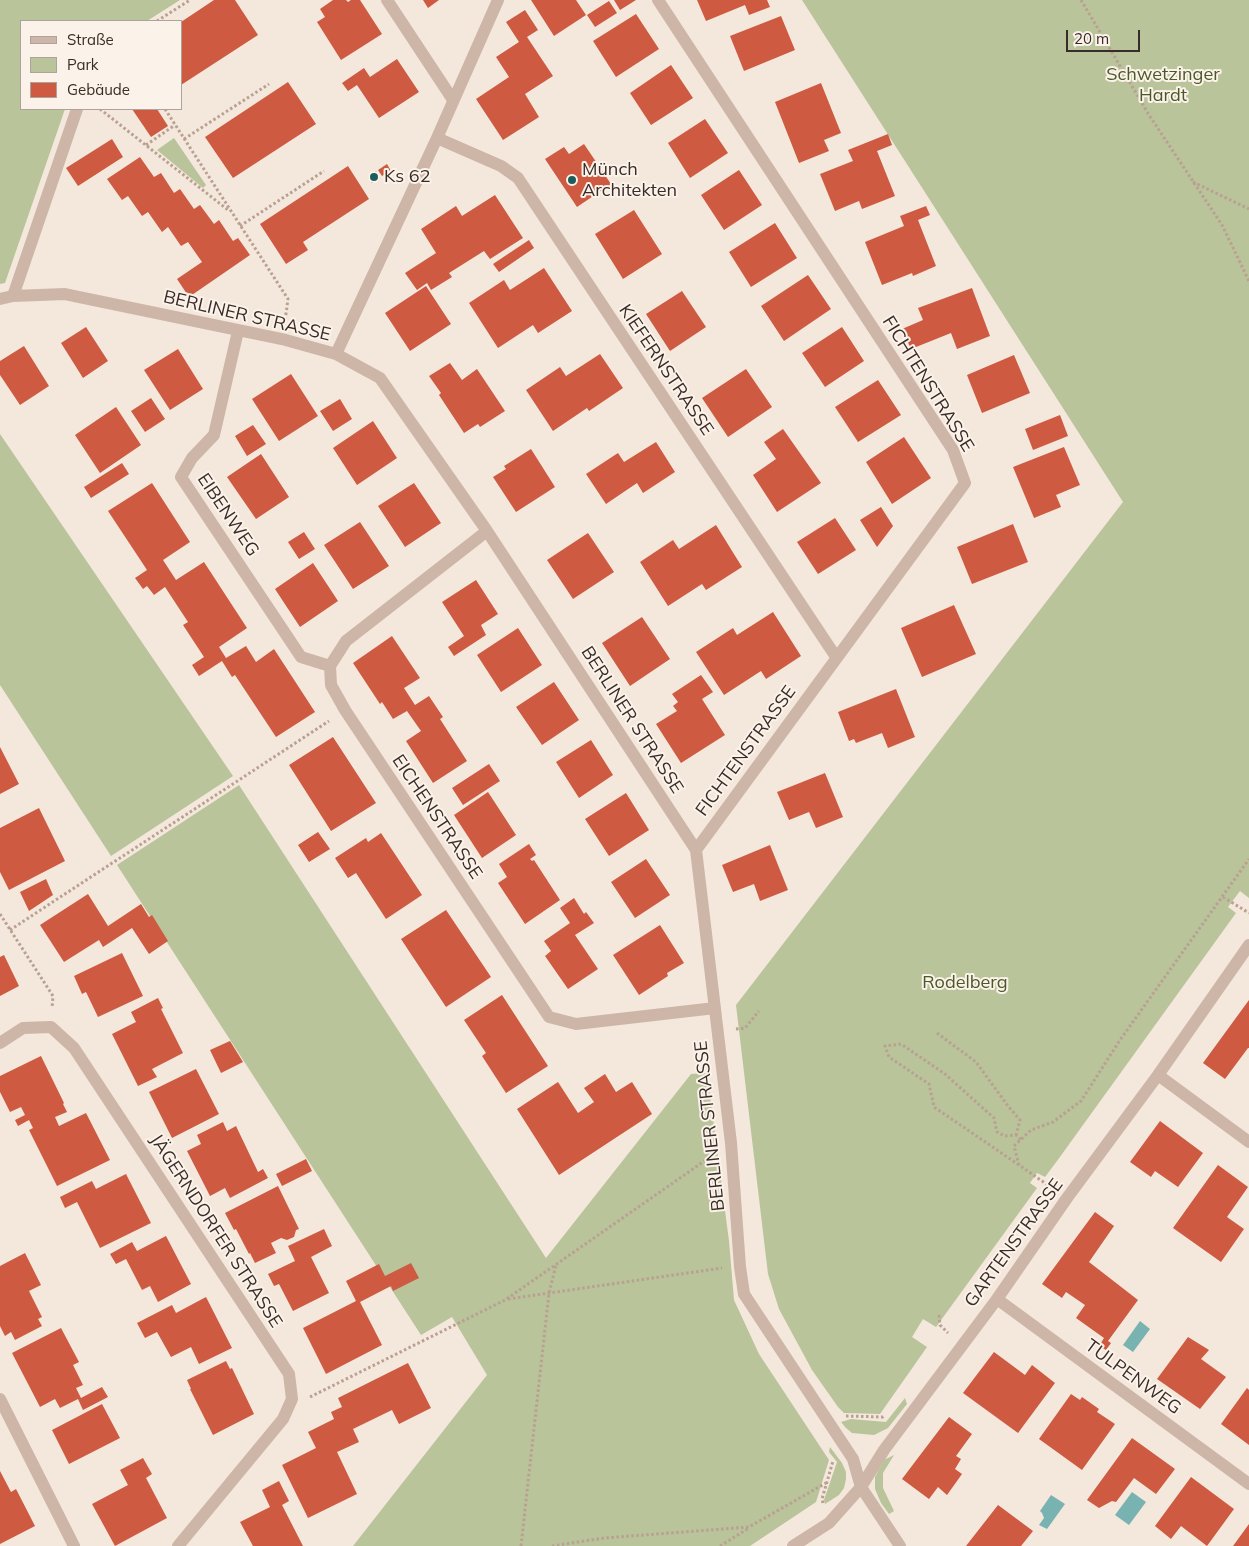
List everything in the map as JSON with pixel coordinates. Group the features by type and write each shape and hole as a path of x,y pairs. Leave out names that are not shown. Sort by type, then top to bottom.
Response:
{"street":[{"path":"387,0 453,100"},
{"path":"336,354 437,138 498,0"},
{"name":"FICHTENSTRASSE","path":"658,0 953,450 965,483 696,850"},
{"path":"6,297 77,110"},
{"name":"KIEFERNSTRASSE","path":"437,138 501,166 518,178 836,657"},
{"name":"BERLINER STRASSE","path":"6,297 65,294 282,339 336,354 380,378 487,531 696,850 731,1143 740,1267 744,1294 853,1458 861,1487 900,1546"},
{"name":"EIBENWEG","path":"238,331 214,435 192,458 181,477 301,657 330,666"},
{"path":"330,666 346,640 487,531"},
{"name":"EICHENSTRASSE","path":"330,666 331,685 345,710 549,1018 576,1024 715,1008"},
{"name":"GARTENSTRASSE","path":"793,1546 829,1523 861,1487 884,1450 997,1299 1067,1198 1158,1075 1249,945"},
{"path":"0,1043 23,1028 51,1027"},
{"name":"JÄGERNDORFER STRASSE","path":"51,1027 74,1048 289,1374 292,1399"},
{"path":"1158,1075 1249,1142"},
{"name":"TULPENWEG","path":"997,1299 1249,1484"},
{"path":"178,1546 283,1419 292,1399"},
{"path":"0,1400 74,1546"}],"path":[{"path":"159,20 190,0"},
{"path":"1081,0 1149,115 1222,225 1249,281"},
{"path":"184,139 269,84"},
{"path":"101,110 231,212"},
{"path":"166,110 288,299 282,339"},
{"path":"146,145 175,126"},
{"path":"240,226 324,170"},
{"path":"1193,182 1249,209"},
{"path":"10,930 345,710"},
{"path":"1019,1165 1014,1146 1031,1130 1053,1122 1081,1101 1120,1040 1249,858"},
{"path":"1223,897 1249,913"},
{"path":"0,914 53,996 51,1027"},
{"path":"718,1032 745,1028 759,1011"},
{"path":"936,1033 976,1062 1020,1120 1016,1135"},
{"path":"1016,1135 1005,1136 997,1132 994,1118 945,1074 901,1044 885,1046 888,1057 929,1084 934,1107 1067,1198"},
{"path":"1016,1135 1020,1140"},
{"path":"292,1399 312,1396 505,1300 731,1143"},
{"path":"521,1546 549,1293 556,1265"},
{"path":"505,1300 724,1267 740,1267"},
{"path":"942,1340 948,1332"},
{"path":"832,1429 839,1416 883,1417 889,1410"},
{"path":"720,1546 749,1527 826,1483"},
{"path":"552,1546 604,1538 749,1527"}],"green space":[{"path":"0,0 180,0 149,20 20,20 20,110 65,110 5,283 0,284"},
{"name":"Rodelberg","path":"802,0 1249,0 1249,898 1240,891 1228,907 1236,913 1045,1177 1037,1173 1030,1183 1037,1188 936,1327 923,1319 912,1337 927,1347 880,1414 844,1413 838,1407 812,1370 779,1309 768,1274 736,1005 1123,502"},
{"path":"174,138 206,185 203,188 157,150"},
{"path":"0,434 233,776 111,856 0,685"},
{"path":"239,785 546,1258 691,1074 707,1073 729,1241 734,1300 759,1354 829,1460 816,1502 750,1546 353,1546 487,1375 452,1317 421,1335 117,865"},
{"path":"905,1398 907,1404 888,1428 874,1435 852,1433 841,1422 851,1419 886,1422"},
{"path":"830,1447 842,1463 846,1472 846,1479 844,1488 839,1495 825,1504 824,1500 837,1462 829,1452"},
{"path":"894,1455 883,1473 883,1488 894,1511 889,1514 881,1503 875,1489 875,1477 884,1460"}],"water":[{"path":"1140,1321 1150,1329 1133,1352 1123,1345"},
{"path":"1132,1492 1146,1502 1129,1525 1115,1515"},
{"path":"1051,1495 1065,1504 1047,1529 1039,1525 1044,1518 1040,1511"}],"building":[{"path":"214,0 235,0 258,35 182,84 182,21"},
{"path":"333,0 346,0 348,2 360,0 382,34 341,60 317,22 325,17 320,9"},
{"path":"423,0 439,0 428,8"},
{"path":"531,0 576,0 586,15 554,36"},
{"path":"614,0 636,0 620,10"},
{"path":"697,0 767,0 770,7 749,15 745,5 706,21"},
{"path":"609,1 617,13 595,27 587,15"},
{"path":"525,10 538,30 527,37 553,76 525,94 539,117 503,140 476,99 509,77 496,57 519,42 506,22"},
{"path":"636,14 659,49 616,77 593,41"},
{"path":"781,16 795,50 744,71 730,36"},
{"path":"397,59 419,92 379,118 357,85 348,91 342,83 364,68 370,77"},
{"path":"671,65 693,98 651,125 630,93"},
{"path":"288,82 316,124 233,178 205,137"},
{"path":"821,83 841,133 824,140 829,151 799,163 775,102"},
{"path":"133,110 158,110 168,126 151,137"},
{"path":"705,119 728,153 690,178 668,143"},
{"path":"888,134 892,145 877,151 895,196 862,209 859,201 835,211 820,174 853,161 848,150"},
{"path":"112,139 123,157 78,186 66,168"},
{"path":"584,144 611,184 577,207 545,159 564,147 569,154"},
{"path":"140,157 154,177 161,173 174,193 180,189 194,209 200,205 214,224 219,220 233,241 238,238 250,255 189,297 177,279 202,262 188,242 181,246 168,227 162,232 148,212 142,216 128,196 122,200 107,179"},
{"path":"387,164 391,171 382,176 378,170"},
{"path":"348,166 369,199 303,242 308,250 286,264 260,224"},
{"path":"739,170 762,205 724,230 701,195"},
{"name":"Ks 62","path":"376,171 380,178 372,183 368,177"},
{"path":"495,195 523,238 490,259 484,251 449,273 452,277 431,290 427,283 417,290 405,273 436,253 421,229 456,206 462,216"},
{"path":"926,206 930,215 918,220 936,266 913,276 912,273 882,285 865,242 904,226 900,216"},
{"path":"634,210 662,254 623,279 595,234"},
{"path":"775,223 797,258 751,287 729,252"},
{"path":"529,240 534,248 499,272 493,264"},
{"path":"544,268 572,311 538,333 533,325 498,348 469,303 504,280 510,290"},
{"path":"808,275 831,309 784,341 761,306"},
{"path":"426,286 451,324 410,351 385,313"},
{"path":"972,288 990,336 957,349 951,333 911,349 902,329 923,320 918,308"},
{"path":"682,291 706,327 670,351 646,314"},
{"path":"86,327 108,361 83,378 61,343"},
{"path":"842,327 864,361 825,387 802,353"},
{"path":"24,346 49,386 20,405 0,375 0,361"},
{"path":"178,349 203,389 170,410 144,370"},
{"path":"600,354 623,388 589,411 587,408 553,431 526,390 560,367 566,376"},
{"path":"1014,355 1030,393 982,413 967,375"},
{"path":"450,363 462,380 477,369 505,411 480,427 478,424 464,433 429,376"},
{"path":"746,369 772,407 728,437 702,398"},
{"path":"291,374 318,416 279,441 252,399"},
{"path":"878,380 901,415 858,442 835,407"},
{"path":"151,398 165,419 145,432 131,411"},
{"path":"340,399 352,419 333,431 320,411"},
{"path":"116,407 141,445 100,473 75,435"},
{"path":"1060,415 1068,436 1033,450 1025,429"},
{"path":"373,421 397,458 357,485 333,448"},
{"path":"253,425 266,444 247,456 235,436"},
{"path":"783,429 821,483 777,512 753,475 776,459 764,442"},
{"path":"904,437 931,478 892,504 866,462"},
{"path":"656,442 675,472 643,493 637,483 606,504 586,474 618,453 624,462"},
{"path":"1064,447 1080,485 1056,495 1061,507 1034,518 1013,467"},
{"path":"531,449 555,487 516,512 493,477 506,469 504,466"},
{"path":"261,454 289,497 256,519 227,477"},
{"path":"122,463 129,474 91,498 84,487"},
{"path":"152,483 190,542 163,560 176,580 204,562 247,628 219,647 226,658 246,646 256,662 274,649 315,712 276,737 235,675 232,677 222,661 199,676 192,665 204,657 183,625 188,622 165,587 154,595 147,586 143,589 135,578 147,570 108,511"},
{"path":"414,483 441,523 405,547 378,506"},
{"path":"881,507 893,526 877,547 860,520"},
{"path":"835,518 856,550 818,574 797,542"},
{"path":"360,522 389,566 353,589 324,545"},
{"path":"1013,524 1028,562 972,584 957,547"},
{"path":"716,525 742,567 706,590 702,584 668,606 640,562 673,540 679,549"},
{"path":"304,532 315,549 299,559 288,542"},
{"path":"588,533 614,572 573,599 547,560"},
{"path":"313,563 338,601 300,627 275,589"},
{"path":"476,580 498,614 481,625 486,635 454,656 448,647 464,636 442,602"},
{"path":"954,605 976,654 922,677 901,628"},
{"path":"773,612 801,656 766,679 761,671 724,695 696,652 733,628 737,635"},
{"path":"642,617 670,659 630,686 602,643"},
{"path":"518,628 542,665 501,692 477,655"},
{"path":"392,636 420,678 404,688 415,705 429,696 443,717 440,719 467,761 433,783 406,741 421,731 407,711 393,719 382,702 380,704 353,663"},
{"path":"701,675 713,692 702,699 725,735 681,763 656,724 677,711 673,706 678,702 672,694"},
{"path":"554,682 579,720 542,745 516,707"},
{"path":"896,689 915,737 888,748 882,733 856,743 854,739 849,741 838,712"},
{"path":"333,737 376,803 331,831 289,765"},
{"path":"591,740 613,775 579,798 556,762"},
{"path":"0,747 19,784 0,794"},
{"path":"489,764 500,781 463,805 452,788"},
{"path":"825,773 843,817 816,828 809,812 789,820 777,792"},
{"path":"488,792 516,835 482,858 454,815"},
{"path":"626,793 649,830 609,856 585,819"},
{"path":"39,808 65,861 9,890 0,872 0,828"},
{"path":"318,832 330,849 309,862 298,845"},
{"path":"381,833 422,895 386,919 356,873 348,878 335,858 366,838 368,842"},
{"path":"529,844 536,855 530,859 534,860 560,900 525,924 498,883 507,877 499,864"},
{"path":"770,845 788,890 760,901 754,884 733,892 722,865"},
{"path":"646,859 670,895 635,918 611,882"},
{"path":"46,879 53,895 29,911 20,892"},
{"path":"88,894 108,926 141,904 149,917 152,915 168,941 149,954 132,928 103,947 99,940 64,962 40,925"},
{"path":"574,898 584,914 586,912 594,923 575,935 598,969 568,989 545,956 551,951 544,941 570,923 560,908"},
{"path":"446,910 491,977 446,1007 401,939"},
{"path":"660,925 684,963 667,973 668,976 639,995 613,955"},
{"path":"122,953 143,996 98,1017 86,992 82,994 74,976"},
{"path":"4,955 19,986 0,996 0,957"},
{"path":"502,995 548,1066 506,1093 482,1056 486,1053 464,1020"},
{"path":"158,998 163,1008 161,1009 183,1053 152,1069 157,1077 138,1086 112,1034 136,1022 131,1012"},
{"path":"1249,1000 1249,1048 1225,1079 1203,1063"},
{"path":"230,1041 243,1062 221,1073 210,1050"},
{"path":"41,1056 67,1112 55,1117 59,1126 86,1113 110,1160 57,1186 29,1130 33,1128 29,1120 18,1126 15,1120 25,1115 21,1107 10,1112 0,1092 0,1076"},
{"path":"196,1069 219,1114 172,1138 149,1092"},
{"path":"605,1074 616,1092 632,1082 652,1114 559,1175 517,1109 558,1082 578,1113 594,1102 584,1088"},
{"path":"1160,1121 1203,1153 1178,1187 1155,1171 1151,1177 1130,1162"},
{"path":"223,1122 227,1131 236,1126 258,1172 263,1169 268,1178 230,1198 225,1188 210,1196 187,1151 201,1144 197,1135"},
{"path":"306,1159 312,1171 282,1186 276,1174"},
{"path":"1218,1165 1248,1187 1227,1217 1244,1229 1221,1262 1173,1228"},
{"path":"126,1174 151,1223 100,1248 77,1202 65,1208 60,1197 92,1181 96,1189"},
{"path":"278,1186 299,1229 296,1230 294,1237 287,1240 281,1238 271,1243 276,1253 255,1263 225,1213"},
{"path":"1095,1212 1114,1226 1089,1262 1138,1300 1108,1341 1111,1343 1106,1350 1099,1346 1104,1338 1076,1318 1085,1305 1066,1292 1062,1298 1042,1284"},
{"path":"324,1229 332,1246 311,1257 329,1293 293,1311 279,1284 274,1286 268,1274 295,1261 288,1246"},
{"path":"166,1236 191,1284 158,1302 150,1286 142,1290 126,1259 116,1264 110,1254 132,1242 137,1251"},
{"path":"25,1253 41,1285 29,1291 42,1317 38,1319 42,1326 15,1340 11,1332 5,1336 0,1326 0,1266"},
{"path":"411,1263 419,1278 393,1291 391,1286 360,1302 382,1345 326,1374 303,1328 356,1301 346,1281 379,1264 385,1276"},
{"path":"206,1297 232,1348 199,1364 191,1347 171,1357 157,1332 145,1338 137,1323 172,1305 176,1313"},
{"path":"61,1328 79,1362 73,1365 83,1385 76,1388 81,1398 102,1387 108,1397 83,1410 78,1399 60,1408 55,1399 40,1407 12,1353"},
{"path":"1188,1337 1209,1350 1201,1359 1226,1377 1200,1409 1157,1379"},
{"path":"994,1352 1025,1375 1032,1365 1055,1383 1018,1433 963,1393"},
{"path":"226,1361 230,1369 232,1368 254,1414 213,1435 187,1380"},
{"path":"408,1363 431,1408 399,1424 392,1410 353,1429 359,1442 337,1452 357,1494 308,1518 282,1465 316,1448 308,1432 334,1419 331,1412 342,1407 338,1398"},
{"path":"1247,1388 1249,1390 1249,1445 1221,1424"},
{"path":"1071,1394 1080,1400 1082,1397 1099,1409 1097,1412 1115,1424 1082,1470 1039,1439"},
{"path":"102,1404 120,1438 69,1464 52,1430"},
{"path":"949,1417 972,1434 956,1456 961,1459 955,1469 962,1474 947,1495 938,1487 929,1499 902,1479"},
{"path":"1132,1438 1175,1469 1156,1494 1134,1478 1116,1502 1112,1501 1099,1508 1087,1500"},
{"path":"143,1458 152,1474 146,1478 167,1518 115,1546 92,1504 128,1485 120,1470"},
{"path":"0,1471 11,1492 16,1489 35,1526 0,1544"},
{"path":"1191,1477 1234,1509 1207,1546 1181,1526 1171,1539 1155,1526"},
{"path":"279,1481 289,1501 282,1505 303,1546 253,1546 240,1522 270,1507 262,1490"},
{"path":"998,1505 1033,1531 1021,1546 966,1546"},
{"path":"1249,1524 1249,1546 1233,1546"}],"place":[{"name":"Ks 62","path":"374,177"},
{"name":"Münch Architekten","path":"572,180"}],"park label":[{"name":"Schwetzinger Hardt","path":"1163,85"}]}
